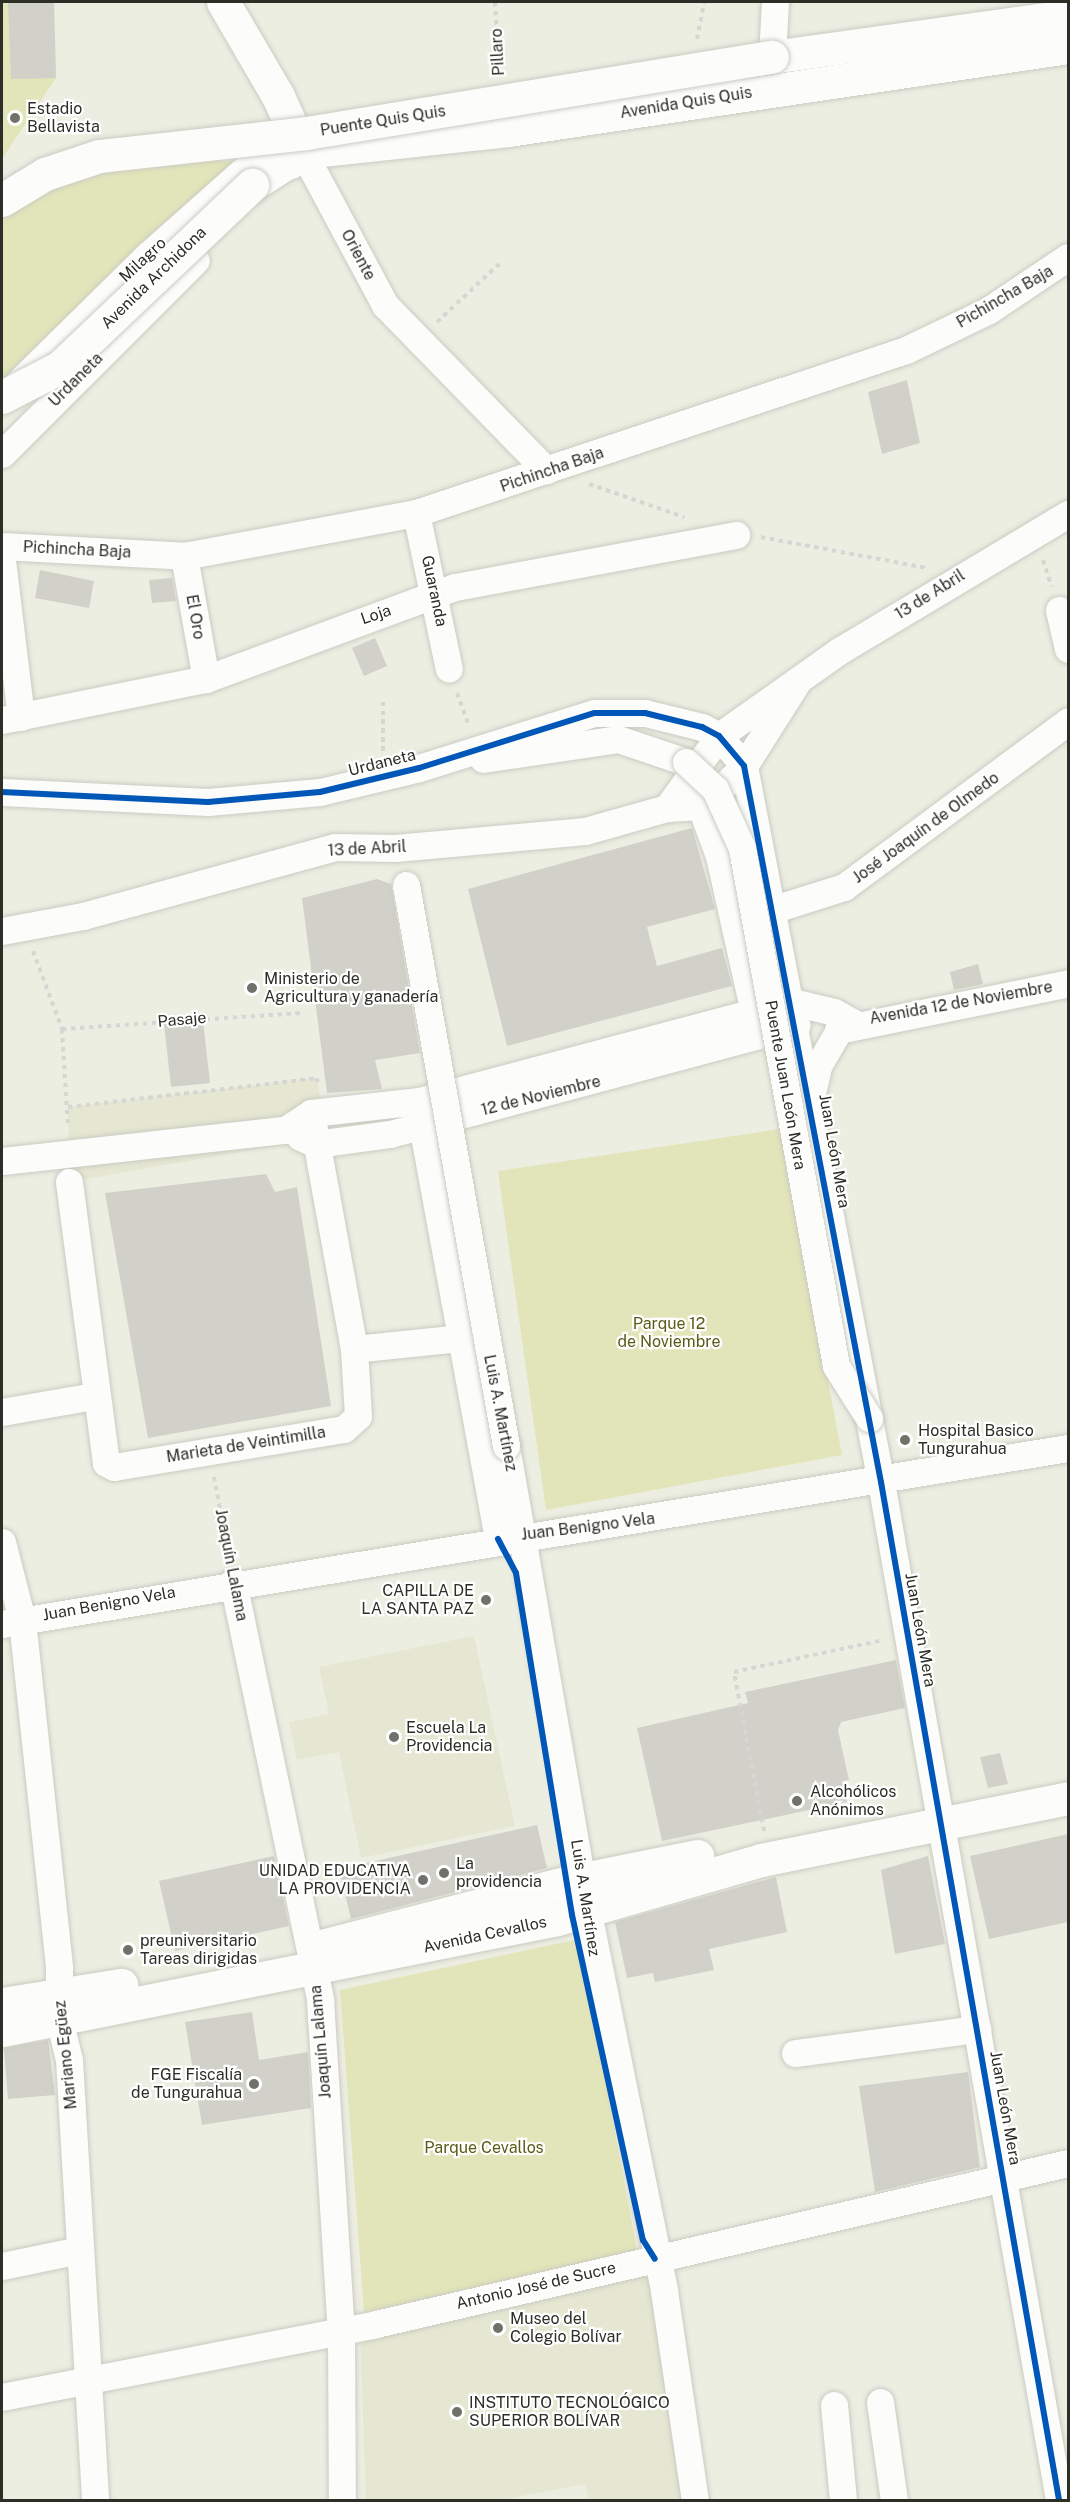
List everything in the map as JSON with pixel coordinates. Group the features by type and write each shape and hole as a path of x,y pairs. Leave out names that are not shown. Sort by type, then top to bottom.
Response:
{"main road":[{"name":"Oriente","path":"223,2 297,140"},
{"path":"772,57 1068,16"},
{"name":"Avenida Quis Quis","path":"297,140 519,128 1068,47"},
{"name":"Puente Quis Quis","path":"2,201 45,174 99,156 213,146 502,102 772,57"},
{"name":"Avenida Archidona","path":"2,399 60,367 297,140"},
{"name":"Avenida Cevallos","path":"2,2030 59,2006 310,1959 585,1894 761,1860 938,1814 1068,1775"},
{"name":"Avenida Cevallos","path":"585,1894 766,1841 938,1814 1068,1798"},
{"name":"Avenida Cevallos","path":"2,2004 59,2006"}],"street":[{"path":"772,57 775,2"},
{"name":"Oriente","path":"297,140 385,305 416,341 449,366 546,470"},
{"name":"Milagro","path":"2,399 148,255 297,140"},
{"name":"Urdaneta","path":"2,454 297,140"},
{"name":"Pichincha Baja","path":"2,546 184,556 417,513 906,350 989,310 1068,257"},
{"name":"Guaranda","path":"417,513 449,669"},
{"name":"13 de Abril","path":"667,808 686,770 719,735 934,591 1068,514"},
{"name":"Loja","path":"11,719 206,679 435,594 736,535"},
{"name":"El Oro","path":"184,556 206,679"},
{"path":"2,560 11,719"},
{"path":"1059,610 1068,649"},
{"name":"13 de Abril","path":"13,929 335,847 395,848 585,831 667,808 703,806 744,766 796,684"},
{"name":"Urdaneta","path":"2,792 208,802 320,792 419,768 595,713 645,713 719,735"},
{"name":"José Joaquín de Olmedo","path":"771,910 844,887 1068,721"},
{"path":"719,735 744,766"},
{"path":"419,768 618,739 686,770 703,806 754,1013"},
{"name":"Juan León Mera","path":"744,766 771,910 811,1097 881,1482 1059,2500"},
{"name":"Puente Juan León Mera","path":"686,770 715,789 742,848 836,1366 868,1418"},
{"name":"Luis A. Martínez","path":"395,848 406,885 506,1446 511,1537"},
{"name":"Avenida 12 de Noviembre","path":"794,1014 834,1012 847,1026 1068,983"},
{"name":"12 de Noviembre","path":"285,1130 316,1144 754,1013 794,1014"},
{"name":"12 de Noviembre","path":"2,1161 69,1149 285,1130 317,1112 420,1113 595,1083 794,1014"},
{"path":"811,1097 818,1066 847,1026"},
{"name":"Marieta de Veintimilla","path":"69,1182 94,1396 106,1464 114,1467 354,1424 358,1416 354,1349 316,1144 317,1112"},
{"name":"Luis A. Martínez","path":"420,1113 460,1338 511,1537 585,1894 655,2259 695,2500"},
{"path":"354,1349 460,1338"},
{"path":"2,1412 94,1396"},
{"name":"Juan Benigno Vela","path":"12,1622 233,1582 511,1537 881,1482 1068,1448"},
{"name":"Mariano Egüez","path":"2,1542 59,2006 69,2060 88,2381 88,2499"},
{"name":"Joaquín Lalama","path":"233,1582 320,2000 341,2331 342,2500"},
{"path":"795,2053 977,2029"},
{"name":"Antonio José de Sucre","path":"2,2397 341,2331 1068,2163"},
{"path":"2,2266 79,2250"},
{"path":"880,2402 894,2500"},
{"path":"834,2405 843,2500"}],"path":[{"path":"692,70 704,2"},
{"path":"416,341 500,263"},
{"path":"1034,534 1059,610"},
{"path":"449,669 477,749"},
{"path":"383,701 383,776"},
{"path":"13,929 62,1029 69,1149"},
{"path":"68,1107 317,1078 317,1112"},
{"path":"766,1841 734,1672 907,1634"}],"shaded area":[{"path":"317,1078 326,1137 69,1182 68,1107"},
{"name":"Escuela La Providencia","path":"474,1636 515,1826 361,1858 339,1752 297,1760 289,1722 329,1714 319,1667"},
{"path":"648,2271 682,2500 589,2500 585,2484 500,2500 366,2500 360,2332"}],"green space":[{"name":"Estadio Bellavista","path":"2,2 54,2 56,78 2,159"},
{"path":"155,158 261,163 14,379 2,380 2,213 45,184"},
{"name":"Parque 12 de Noviembre","path":"780,1129 842,1455 546,1510 498,1171"},
{"name":"Parque Cevallos","path":"579,1939 638,2256 364,2312 340,1990"}],"building":[{"path":"8,2 54,2 56,78 11,79"},
{"path":"907,380 920,443 882,454 868,392"},
{"path":"40,570 94,581 89,608 35,598"},
{"path":"172,578 176,601 152,603 149,580"},
{"path":"375,638 387,666 364,676 352,648"},
{"path":"692,828 715,909 647,927 657,966 722,948 732,986 507,1046 468,889"},
{"path":"377,879 391,884 420,1053 375,1060 382,1089 327,1093 302,898"},
{"path":"978,964 983,984 954,990 950,972"},
{"path":"203,1020 210,1083 171,1087 164,1024"},
{"path":"266,1174 275,1192 297,1187 331,1406 148,1438 105,1193"},
{"path":"896,1660 905,1708 841,1722 838,1730 849,1780 843,1781 847,1802 662,1841 637,1728 748,1703 745,1692"},
{"path":"1000,1753 1008,1784 988,1788 980,1757"},
{"name":"La providencia","path":"537,1825 547,1868 351,1919 339,1869"},
{"path":"1068,1834 1068,1922 989,1939 970,1856"},
{"path":"274,1856 289,1926 175,1951 159,1881"},
{"path":"928,1856 945,1944 895,1954 881,1870"},
{"path":"776,1877 787,1932 709,1949 714,1970 655,1982 653,1973 627,1978 615,1922"},
{"name":"FGE Fiscalía de Tungurahua","path":"252,2012 259,2060 308,2052 311,2108 202,2125 185,2022"},
{"path":"48,2040 55,2095 8,2099 4,2048"},
{"path":"968,2072 980,2167 875,2192 859,2086"}],"cycle path":[{"path":"2,792 208,802 320,792 419,768 595,713 645,713 702,727 719,736 744,766 881,1482 1059,2500"},
{"path":"498,1539 516,1573 572,1915 643,2240 655,2259"}],"place":[{"name":"Estadio Bellavista","path":"15,118"},
{"name":"Ministerio de Agricultura y ganadería","path":"252,988"},
{"name":"Hospital Basico Tungurahua","path":"905,1440"},
{"name":"CAPILLA DE LA SANTA PAZ","path":"486,1600"},
{"name":"Escuela La Providencia","path":"394,1737"},
{"name":"Alcohólicos Anónimos","path":"797,1801"},
{"name":"La providencia","path":"444,1873"},
{"name":"UNIDAD EDUCATIVA LA PROVIDENCIA","path":"423,1880"},
{"name":"preuniversitario Tareas dirigidas","path":"128,1950"},
{"name":"FGE Fiscalía de Tungurahua","path":"254,2084"},
{"name":"Museo del Colegio Bolívar","path":"498,2328"},
{"name":"INSTITUTO TECNOLÓGICO SUPERIOR BOLÍVAR","path":"457,2412"}]}
